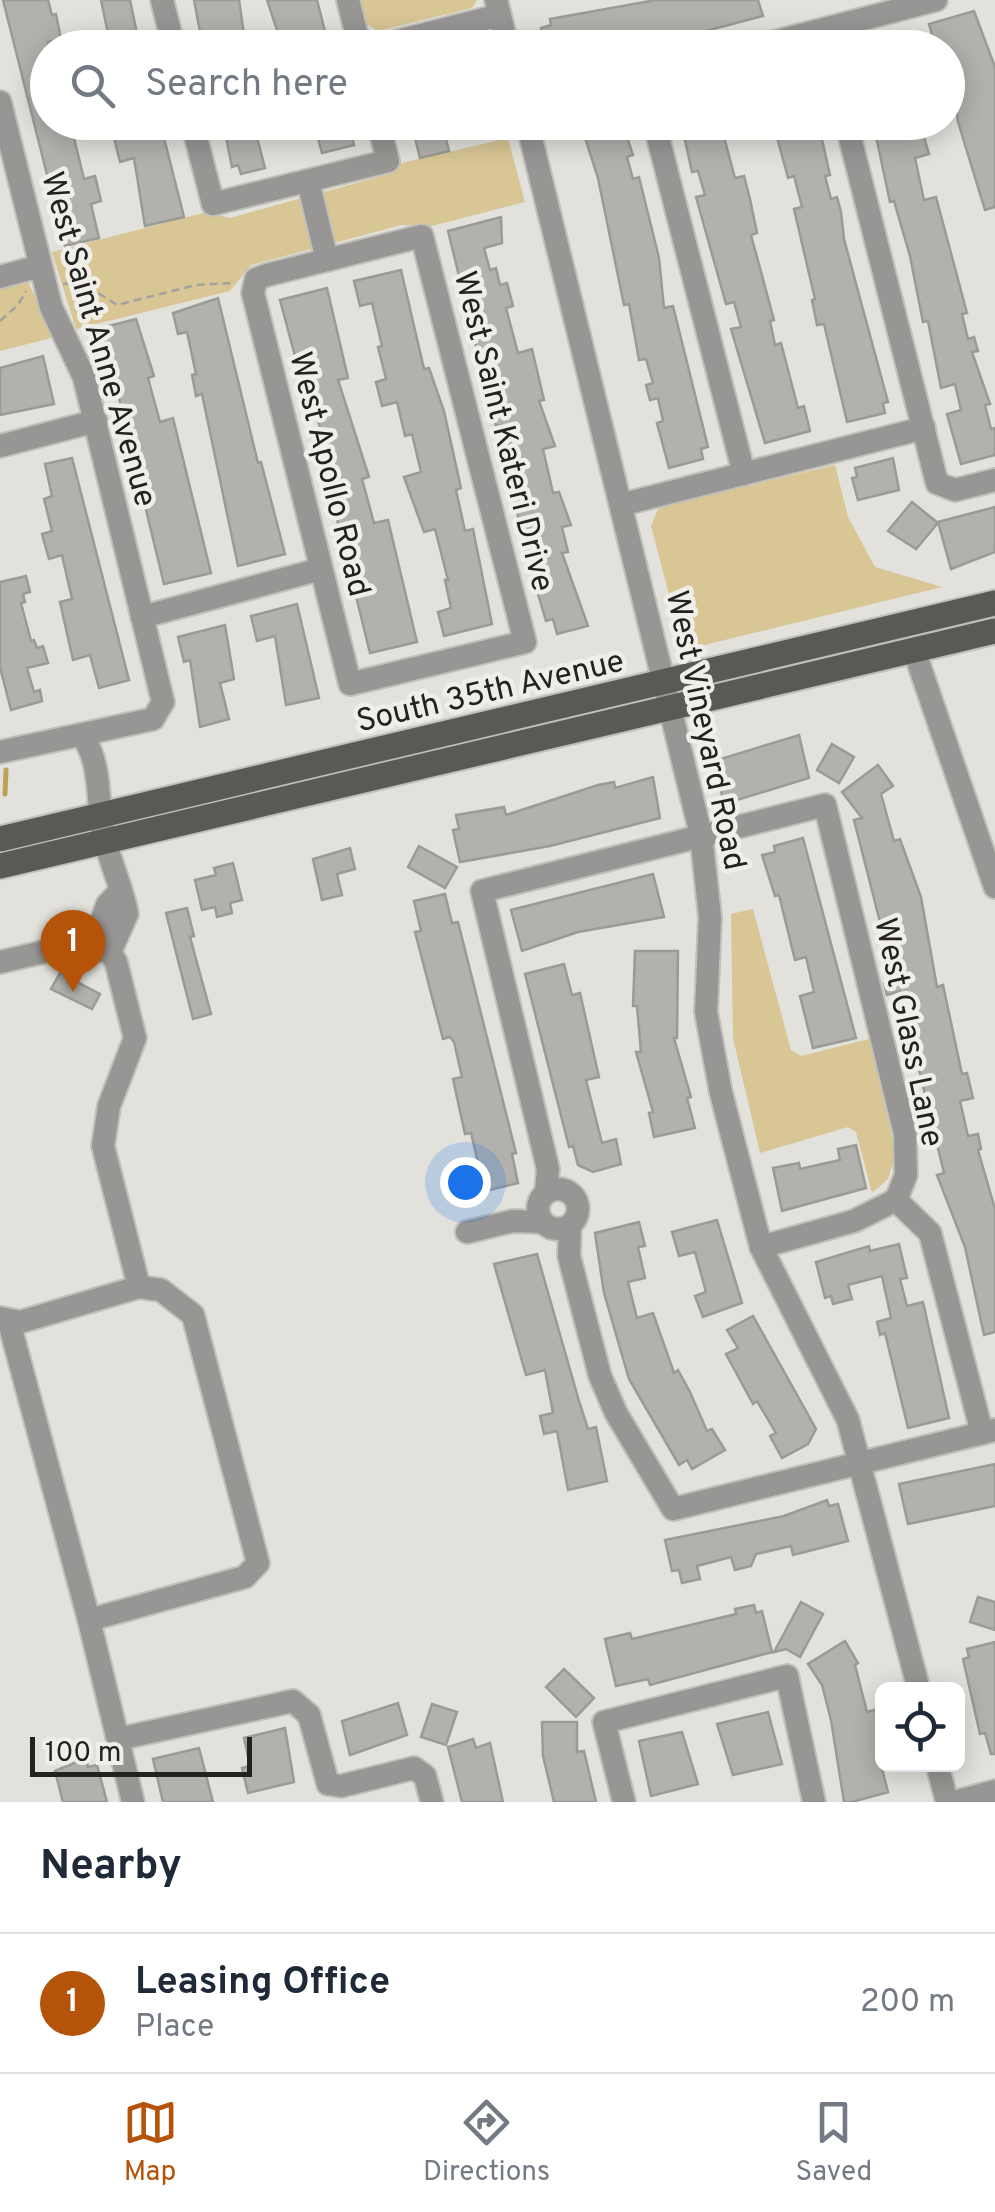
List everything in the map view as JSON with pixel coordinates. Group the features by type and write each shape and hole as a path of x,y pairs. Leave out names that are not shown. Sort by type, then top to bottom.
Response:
{"main road":[{"name":"South 35th Avenue","path":"0,866 102,828 669,694 995,603"},
{"name":"South 35th Avenue","path":"669,694 914,650 995,631"},
{"name":"South 35th Avenue","path":"0,839 102,828"}],"street":[{"path":"162,0 170,30"},
{"path":"348,0 356,30"},
{"path":"845,30 911,3 936,0"},
{"path":"428,30 498,8"},
{"name":"West Saint Anne Avenue","path":"0,102 43,277 84,378 96,421 164,702 162,712 154,719 82,735"},
{"path":"196,140 212,204 388,162 382,140"},
{"name":"West Vineyard Road","path":"532,140 624,504 701,835 709,899 706,1012 712,1054 761,1247 848,1420 917,1682"},
{"path":"659,140 744,474"},
{"path":"851,140 937,483 955,490 995,480"},
{"path":"254,286 327,260 308,181"},
{"name":"West Saint Kateri Drive","path":"327,260 422,236 525,642 350,684"},
{"path":"0,277 43,277"},
{"name":"West Apollo Road","path":"254,286 350,684"},
{"path":"0,446 96,421"},
{"path":"624,504 924,428"},
{"path":"142,616 321,570"},
{"path":"914,650 995,887"},
{"path":"0,752 82,735 76,755 127,914 102,950"},
{"name":"West Glass Lane","path":"701,835 825,805 904,1134 906,1175 896,1200"},
{"path":"701,835 482,891 551,1205 569,1256 600,1376 616,1413 673,1509 988,1432 930,1232 896,1200 854,1221 761,1247"},
{"path":"0,962 73,945 102,950 123,980 134,1038 109,1106 103,1146 139,1288"},
{"path":"467,1232 551,1205"},
{"path":"89,1620 246,1577 258,1563 193,1315 161,1290 139,1288 4,1320 89,1620 133,1802"},
{"path":"624,1802 604,1722 786,1676 814,1802"},
{"path":"118,1739 283,1701 302,1704 310,1715 328,1784 341,1786 406,1768 422,1771 432,1802"},
{"path":"941,1772 950,1802 995,1792"}],"path":[{"path":"0,321 18,306 25,291 43,277 81,282 117,305 196,285 233,282 254,286"}],"shaded area":[{"path":"361,0 477,0 472,8 383,30 367,25"},
{"path":"509,140 525,202 428,227 402,225 251,265 230,291 76,329 52,252 207,212 230,218 389,174 398,164"},
{"path":"27,280 55,337 0,351 0,287"},
{"path":"835,465 848,517 875,567 942,587 692,648 681,640 651,526 659,507"},
{"path":"753,909 791,1050 801,1056 869,1039 896,1153 888,1179 872,1193 856,1132 848,1127 760,1153 733,1038 731,914"}],"building":[{"path":"3,0 48,0 52,15 56,14 59,30 30,30 30,107"},
{"path":"101,0 130,0 136,30 107,30"},
{"path":"194,0 239,0 243,30 200,30"},
{"path":"267,0 317,0 325,30 277,30"},
{"path":"656,0 758,0 763,16 710,30 542,30 551,25 550,19"},
{"path":"974,11 995,67 995,207 985,210 964,140 965,30 931,30 929,24"},
{"path":"38,140 74,140 84,179 95,176 101,201 91,204 99,238 65,246"},
{"path":"114,140 165,140 184,217 145,226 134,158 120,162"},
{"path":"227,140 258,140 265,168 241,174 238,165 232,167"},
{"path":"318,140 353,140 354,145 322,153"},
{"path":"416,140 446,140 449,151 420,158"},
{"path":"586,140 628,140 633,155 627,157 633,179 639,177 659,258 664,308 673,306 708,447 701,449 703,459 669,468 657,423 663,421 658,398 650,400 646,385 653,383 646,359 639,360 629,304 624,305 598,178"},
{"path":"685,140 725,140 735,178 744,176 750,199 757,233 751,235 774,320 770,321 775,345 781,343 798,408 804,406 810,431 765,443 731,329 741,327 734,302 726,304 696,197 705,195 698,171 692,172"},
{"path":"778,140 822,140 830,175 825,176 831,199 837,197 844,239 888,402 883,403 885,413 847,422 824,324 817,325 812,300 815,299 794,209 802,207 794,176 788,178"},
{"path":"877,140 925,140 929,154 915,158 924,200 936,197 967,313 962,314 968,339 974,337 978,351 972,352 990,404 985,405 991,429 995,428 995,455 961,464 947,414 961,410 955,384 941,388 928,321 923,322 910,256 894,201 890,202"},
{"path":"501,217 502,243 484,248 490,270 496,268 500,285 507,283 513,306 506,308 518,353 532,349 544,400 539,401 555,446 543,449 553,493 559,492 571,525 562,527 568,552 562,553 588,626 557,634 553,619 546,621 527,557 515,503 518,502 514,473 502,425 496,426 489,402 496,400 484,352 478,354 471,326 477,324 467,287 462,288 448,231"},
{"path":"401,270 424,369 429,368 444,411 461,488 456,490 465,531 473,529 492,624 444,636 438,612 451,608 448,580 435,529 424,532 404,477 421,472 412,434 405,436 397,402 382,406 376,382 386,379 378,347 382,346 372,303 360,306 354,281"},
{"path":"327,288 348,378 338,380 369,477 362,479 374,523 388,520 417,642 370,653 317,438 322,437 317,415 311,416 280,300"},
{"path":"218,298 258,463 261,462 285,554 238,566 202,394 196,396 192,375 196,374 187,332 178,334 173,313"},
{"path":"136,319 154,376 148,378 160,422 173,418 211,573 164,584 108,353 104,354 97,329"},
{"path":"43,356 54,404 0,415 0,368"},
{"path":"72,458 129,680 99,688 90,655 73,660 60,602 72,599 62,555 49,559 42,534 52,531 44,499 52,496 45,464"},
{"path":"893,458 899,490 858,500 852,478 857,477 855,468"},
{"path":"912,502 938,523 916,549 888,531"},
{"path":"995,507 995,552 951,569 938,522"},
{"path":"26,576 30,592 23,594 25,602 21,603 31,641 37,648 43,646 48,663 27,668 34,692 40,690 42,701 11,710 0,667 0,582"},
{"path":"297,604 319,698 286,705 275,636 257,641 251,616"},
{"path":"225,625 234,679 220,683 229,719 200,727 190,660 184,662 178,637"},
{"path":"799,735 809,778 724,804 714,761"},
{"path":"832,744 854,757 839,783 817,770"},
{"path":"878,765 893,786 881,794 894,841 900,839 921,897 937,987 943,985 962,1074 967,1073 973,1098 960,1101 968,1136 978,1134 978,1150 995,1209 995,1332 984,1335 965,1247 937,1175 944,1173 900,991 887,995 884,984 895,981 854,820 862,818 842,792"},
{"path":"653,777 660,818 550,846 460,862 453,830 459,829 456,815 504,807 506,815 598,785 614,782 615,788"},
{"path":"803,838 856,1038 813,1048 800,996 814,992 806,957 795,960 779,895 775,896 762,855 775,852 774,846"},
{"path":"419,846 457,867 445,888 408,867"},
{"path":"350,848 355,869 337,874 342,895 322,900 313,859"},
{"path":"233,863 242,900 230,903 232,913 217,917 215,907 202,910 195,880 216,875 214,868"},
{"path":"653,874 664,917 578,932 522,951 511,910"},
{"path":"445,894 452,923 458,922 516,1153 512,1154 518,1183 478,1193 472,1169 479,1167 471,1133 465,1134 453,1079 462,1077 454,1042 450,1037 443,1039 415,932 421,931 414,901"},
{"path":"187,908 194,936 190,937 211,1014 193,1019 166,913"},
{"path":"635,951 678,951 674,1038 691,1097 687,1098 695,1128 654,1137 649,1113 653,1112 636,1052 641,1052 637,1006 633,1006"},
{"path":"564,964 572,995 580,993 599,1077 586,1080 602,1143 616,1139 621,1164 593,1172 578,1165 573,1146 569,1147 525,974"},
{"path":"60,973 100,994 92,1009 51,989"},
{"path":"856,1145 866,1188 782,1211 773,1168 799,1163 800,1169 840,1160 838,1149"},
{"path":"717,1220 742,1303 703,1317 695,1296 706,1292 695,1252 679,1256 672,1232"},
{"path":"639,1222 645,1246 638,1247 645,1278 628,1282 637,1318 653,1313 674,1373 678,1370 707,1431 712,1429 725,1450 692,1469 687,1460 679,1465 629,1379 604,1293 595,1233"},
{"path":"899,1244 907,1278 900,1279 907,1306 923,1302 949,1418 908,1428 885,1333 880,1335 877,1322 891,1318 882,1276 848,1285 852,1299 833,1304 831,1296 825,1298 816,1262 869,1246 870,1251"},
{"path":"537,1254 588,1429 596,1427 607,1481 568,1490 557,1431 544,1434 540,1416 553,1413 545,1370 526,1375 494,1264"},
{"path":"753,1316 816,1429 808,1444 782,1458 770,1436 776,1433 757,1401 753,1404 726,1354 738,1348 727,1330"},
{"path":"995,1464 995,1506 908,1524 899,1484"},
{"path":"827,1500 829,1506 838,1504 848,1541 793,1555 791,1546 756,1554 751,1566 735,1570 731,1557 697,1566 700,1579 682,1583 679,1570 672,1571 665,1540 784,1516"},
{"path":"978,1597 995,1602 995,1630 970,1622"},
{"path":"801,1602 823,1614 800,1657 786,1649 774,1652"},
{"path":"754,1605 756,1613 762,1611 772,1652 650,1685 648,1679 616,1686 605,1639 630,1633 632,1639 736,1614 735,1609"},
{"path":"845,1641 858,1663 855,1665 867,1712 875,1710 875,1772 883,1772 888,1792 844,1802 822,1685 808,1664"},
{"path":"995,1642 995,1754 991,1754 985,1733 980,1734 963,1659 969,1657 967,1649"},
{"path":"564,1669 594,1698 576,1717 546,1687"},
{"path":"398,1703 407,1735 350,1755 342,1721"},
{"path":"432,1704 457,1712 446,1745 421,1737"},
{"path":"768,1712 782,1764 733,1775 717,1724"},
{"path":"542,1722 577,1722 577,1752 584,1751 596,1802 554,1802 543,1756"},
{"path":"285,1728 294,1782 248,1793 242,1768 250,1766 244,1738"},
{"path":"682,1732 698,1784 651,1796 639,1741"},
{"path":"473,1739 476,1748 490,1743 503,1802 462,1802 448,1747"},
{"path":"199,1748 213,1802 163,1802 153,1759"},
{"path":"86,1758 88,1767 97,1765 107,1802 63,1802 55,1771"}],"waterway":[{"path":"5,794 6,770"}],"place":[{"name":"Leasing Office","path":"73,992"}]}
